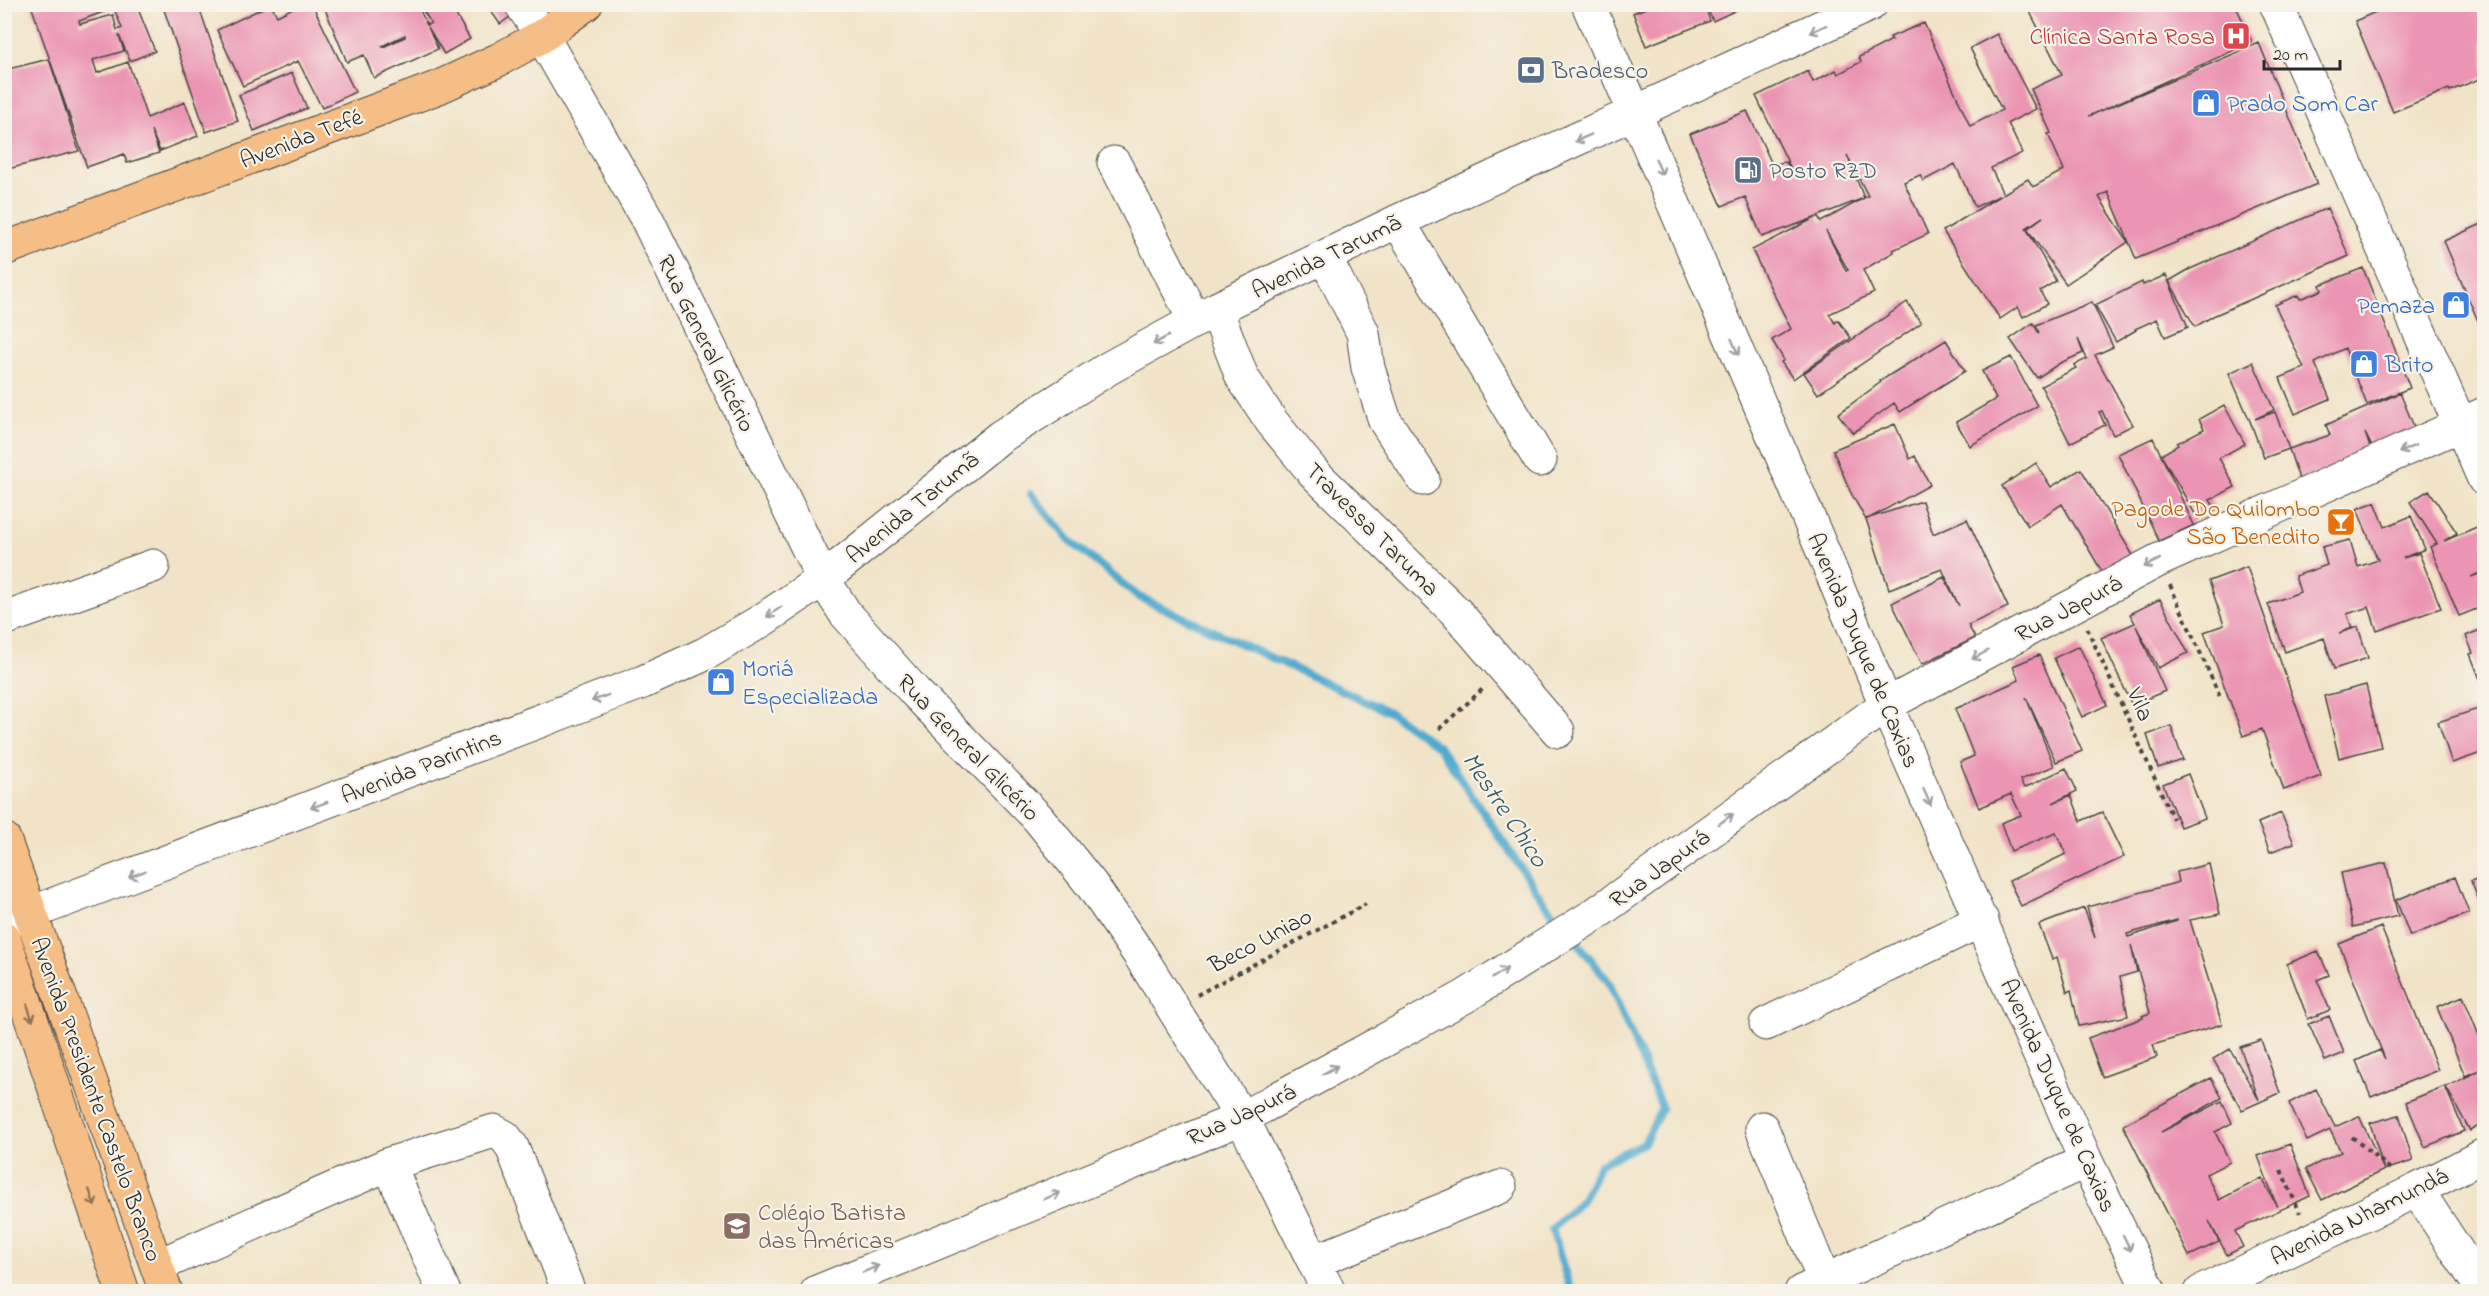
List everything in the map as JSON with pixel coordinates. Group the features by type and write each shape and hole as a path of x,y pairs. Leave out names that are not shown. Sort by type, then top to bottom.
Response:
{"main road":[{"name":"Avenida Tefé","path":"4,249 439,87 543,36 586,4"},
{"name":"Avenida Presidente Castelo Branco","path":"4,839 18,919 161,1279"},
{"name":"Avenida Presidente Castelo Branco","path":"4,938 123,1292"}],"street":[{"name":"Rua General Glicério","path":"521,4 543,36 647,219 823,579 845,613 915,693 1038,818 1091,884 1242,1118 1329,1292"},
{"name":"Avenida Duque de Caxias","path":"1588,4 1886,705 2086,1161 2150,1292"},
{"name":"Avenida Tarumã","path":"823,579 1000,437 1109,368 1206,315 1398,221 1871,4"},
{"path":"2276,4 2472,419 2484,479"},
{"name":"Travessa Taruma","path":"1114,163 1242,377 1272,422 1313,472 1456,612 1558,731"},
{"path":"1398,221 1540,460"},
{"path":"1325,257 1363,333 1368,368 1385,421 1423,479"},
{"name":"Rua Japurá","path":"832,1289 1242,1118 1464,997 1547,942 1594,915 1886,705 2159,560 2472,419"},
{"path":"4,619 153,566"},
{"name":"Avenida Parintins","path":"18,919 643,682 705,654 761,621 823,579"},
{"path":"1766,1024 1982,920"},
{"path":"1762,1128 1813,1286 2086,1161"},
{"path":"161,1279 389,1164 494,1131 505,1137 512,1147 569,1292"},
{"name":"Avenida Nhamundá","path":"2200,1292 2417,1190 2484,1155"},
{"path":"389,1164 444,1292"},
{"path":"1315,1261 1500,1187"},
{"path":"2417,1190 2484,1292"}],"path":[{"path":"2159,560 2220,697"},
{"name":"Vila","path":"2076,603 2173,819"},
{"path":"1439,729 1506,669"},
{"name":"Beco Uniao","path":"1172,1008 1366,904"},
{"path":"2352,1137 2417,1190"},
{"path":"2281,1170 2312,1239"}],"building":[{"path":"43,4 109,4 111,9 79,21 80,24 113,15 117,30 122,28 112,4 136,4 155,51 130,61 119,35 124,51 93,60 97,73 128,62 147,118 185,102 198,136 160,151 151,130 159,153 127,163 124,154 87,167 32,8"},
{"path":"162,4 198,4 238,121 206,132"},
{"path":"271,4 277,16 301,4 312,4 355,92 322,108 298,61 243,86 217,30"},
{"path":"335,4 417,4 427,25 431,23 419,4 457,4 452,8 470,39 444,54 428,27 438,49 374,78 364,55 347,62 325,9","holes":["405,35 383,47 382,46"]},
{"path":"486,4 528,4 500,24"},
{"path":"1656,4 1704,4 1710,21 1646,46 1633,13"},
{"path":"1705,4 1749,4 1713,21"},
{"path":"2026,4 2235,4 2252,42 2089,116 2259,43 2317,184 2136,259 2108,192 2099,197 2128,242 2066,284 2027,229 2043,217 2026,228 2056,281 2040,291 2047,304 2023,317 2018,307 2000,319 1943,231 2001,195 1975,207 1955,164 1923,181 1920,175 1904,182 1928,234 1893,250 1894,252 1863,270 1874,293 1829,314 1835,323 1838,320 1851,338 1793,379 1781,362 1784,360 1772,340 1791,329 1752,250 1817,217 1762,237 1745,197 1722,206 1690,134 1747,111 1772,164 1786,162 1795,177 1756,96 1808,71 1813,82 1836,70 1838,74 1861,62 1859,57 1892,40 1890,37 1924,23 1970,126 2002,110 1970,48 1997,34 2036,109 2008,123 2022,153 1991,168 2003,194 2028,179 2033,187 2064,170 2048,134 2051,133 2031,89 2062,75","holes":["1847,155 1868,196 1864,198","1864,198 1821,222 1818,216","1826,231 1848,270 1846,271"]},
{"path":"2370,4 2392,4 2392,5 2373,12"},
{"path":"2394,4 2484,4 2484,77 2393,112 2355,21"},
{"path":"49,59 79,151 4,170 4,70"},
{"path":"292,73 307,108 254,131 239,95"},
{"path":"4,182 9,196 4,197"},
{"path":"2327,208 2349,256 2213,316 2195,327 2169,281 2188,270"},
{"path":"2484,223 2484,335 2444,241"},
{"path":"2363,268 2410,388 2367,405 2345,348 2315,363 2330,399 2295,414 2280,378 2304,368 2275,305 2298,295 2300,299 2322,290 2320,285"},
{"path":"2166,275 2188,327 2165,337 2157,319 2135,329 2116,342 2095,305 2142,282 2143,285"},
{"path":"1907,302 1921,323 1818,394 1804,373"},
{"path":"2092,302 2113,347 2095,355 2133,425 2113,435 2102,411 2099,412 2105,425 2070,443 2041,386 2076,368 2074,365 2087,359 2078,339 2083,353 2060,363 2037,378 2010,339 2033,323 2039,333 2036,325"},
{"path":"1946,340 1965,371 1900,412 1894,403 1853,433 1838,414 1880,381"},
{"path":"2011,357 2037,406 1970,446 1956,422 1996,399 1982,371"},
{"path":"2253,362 2274,410 2255,419 2275,412 2289,449 2264,458 2229,373"},
{"path":"2400,393 2415,429 2372,447 2365,433 2371,450 2301,485 2289,449 2330,435 2326,425"},
{"path":"2224,405 2245,444 2219,458 2235,487 2210,500 2216,509 2198,519 2161,455 2178,445 2177,443 2204,429 2199,419"},
{"path":"1895,424 1910,459 1915,456 1930,485 1866,520 1850,491 1833,450"},
{"path":"2153,438 2194,525 2159,541 2118,454"},
{"path":"2036,463 2051,487 2081,469 2134,557 2104,575 2062,504 2028,526 2002,486"},
{"path":"2429,490 2457,533 2444,541 2484,524 2484,571 2471,577 2484,572 2484,606 2459,616 2430,547 2437,544 2410,502"},
{"path":"1922,501 1933,534 1967,519 2008,607 1968,625 1975,638 1922,664 1892,603 1944,577 1959,606 1942,569 1889,589 1866,519"},
{"path":"2375,502 2385,527 2411,516 2425,549 2403,558 2419,553 2441,608 2377,631 2369,607 2347,614 2352,628 2339,633 2358,627 2368,658 2334,669 2324,638 2285,652 2268,604 2300,592 2295,576 2327,565 2322,547 2350,540 2358,567 2378,560 2357,509"},
{"path":"2247,567 2321,776 2284,790 2262,729 2243,736 2204,632 2224,625 2209,581"},
{"path":"2160,599 2188,653 2158,668 2136,626 2165,691 2132,705 2101,638 2135,623 2130,614"},
{"path":"2484,628 2484,677 2480,679 2466,636"},
{"path":"2079,646 2107,705 2082,717 2054,658"},
{"path":"2039,655 2082,751 2056,762 2026,697 2054,766 2020,780 2024,788 2066,768 2077,791 2053,803 2071,795 2081,821 2102,812 2124,857 2021,906 2009,881 2066,854 2056,833 2011,851 2001,823 2021,815 2011,794 1979,808 1960,762 1974,756 1955,709 2019,680 2013,666"},
{"path":"2366,685 2381,747 2339,758 2324,696"},
{"path":"2484,707 2484,752 2452,763 2438,722"},
{"path":"2171,726 2183,760 2158,768 2147,735"},
{"path":"2188,774 2205,818 2180,827 2163,784"},
{"path":"2281,813 2294,843 2270,852 2258,823"},
{"path":"2386,863 2398,916 2353,927 2341,873"},
{"path":"2209,864 2220,914 2190,920 2222,1024 2153,1045 2157,1057 2102,1077 2088,1038 2143,1018 2142,1016 2150,1013 2131,945 2137,972 2120,977 2128,1016 2079,1026 2071,990 2067,992 2057,957 2052,959 2039,925 2084,908 2095,938 2087,907 2179,882 2177,872","holes":["2177,920 2128,937 2127,934"]},
{"path":"2484,876 2484,913 2471,881"},
{"path":"2455,877 2469,913 2410,936 2396,900"},
{"path":"2381,927 2438,1070 2371,1097 2356,1061 2380,1050 2385,1059 2339,944"},
{"path":"2318,951 2329,975 2317,980 2330,1010 2308,1019 2287,964"},
{"path":"2463,996 2484,1048 2484,1123 2470,1131 2446,1087 2480,1070 2465,1076 2437,1007"},
{"path":"2329,1016 2344,1053 2325,1061 2309,1024"},
{"path":"2261,1040 2280,1093 2242,1110 2213,1059 2230,1049 2259,1100 2240,1047"},
{"path":"2211,1078 2222,1098 2161,1132 2222,1101 2232,1123 2215,1132 2230,1162 2206,1174 2219,1200 2262,1178 2277,1207 2258,1156 2290,1144 2310,1196 2235,1231 2243,1247 2227,1255 2209,1221 2219,1242 2189,1256 2123,1125"},
{"path":"2445,1086 2464,1131 2425,1147 2406,1102"},
{"path":"2316,1089 2335,1127 2359,1116 2384,1170 2322,1200 2306,1169 2341,1152 2330,1130 2307,1141 2289,1103"},
{"path":"2399,1115 2413,1161 2384,1170 2370,1123"}],"waterway":[{"name":"Mestre Chico","path":"1031,494 1069,540 1139,597 1389,712 1439,747 1543,901 1563,926"},
{"name":"Mestre Chico","path":"1571,1292 1552,1229 1583,1199 1600,1164 1644,1143 1662,1108 1609,982 1573,937"}],"place":[{"name":"Clínica Santa Rosa","path":"2236,36"},
{"name":"Bradesco","path":"1531,70"},
{"name":"Prado Som Car","path":"2206,103"},
{"name":"Posto RZD","path":"1748,170"},
{"name":"Pemaza","path":"2456,305"},
{"name":"Brito","path":"2364,364"},
{"name":"Pagode Do Quilombo São Benedito","path":"2341,522"},
{"name":"Moriá Especializada","path":"721,682"},
{"name":"Colégio Batista das Américas","path":"737,1226"}]}
